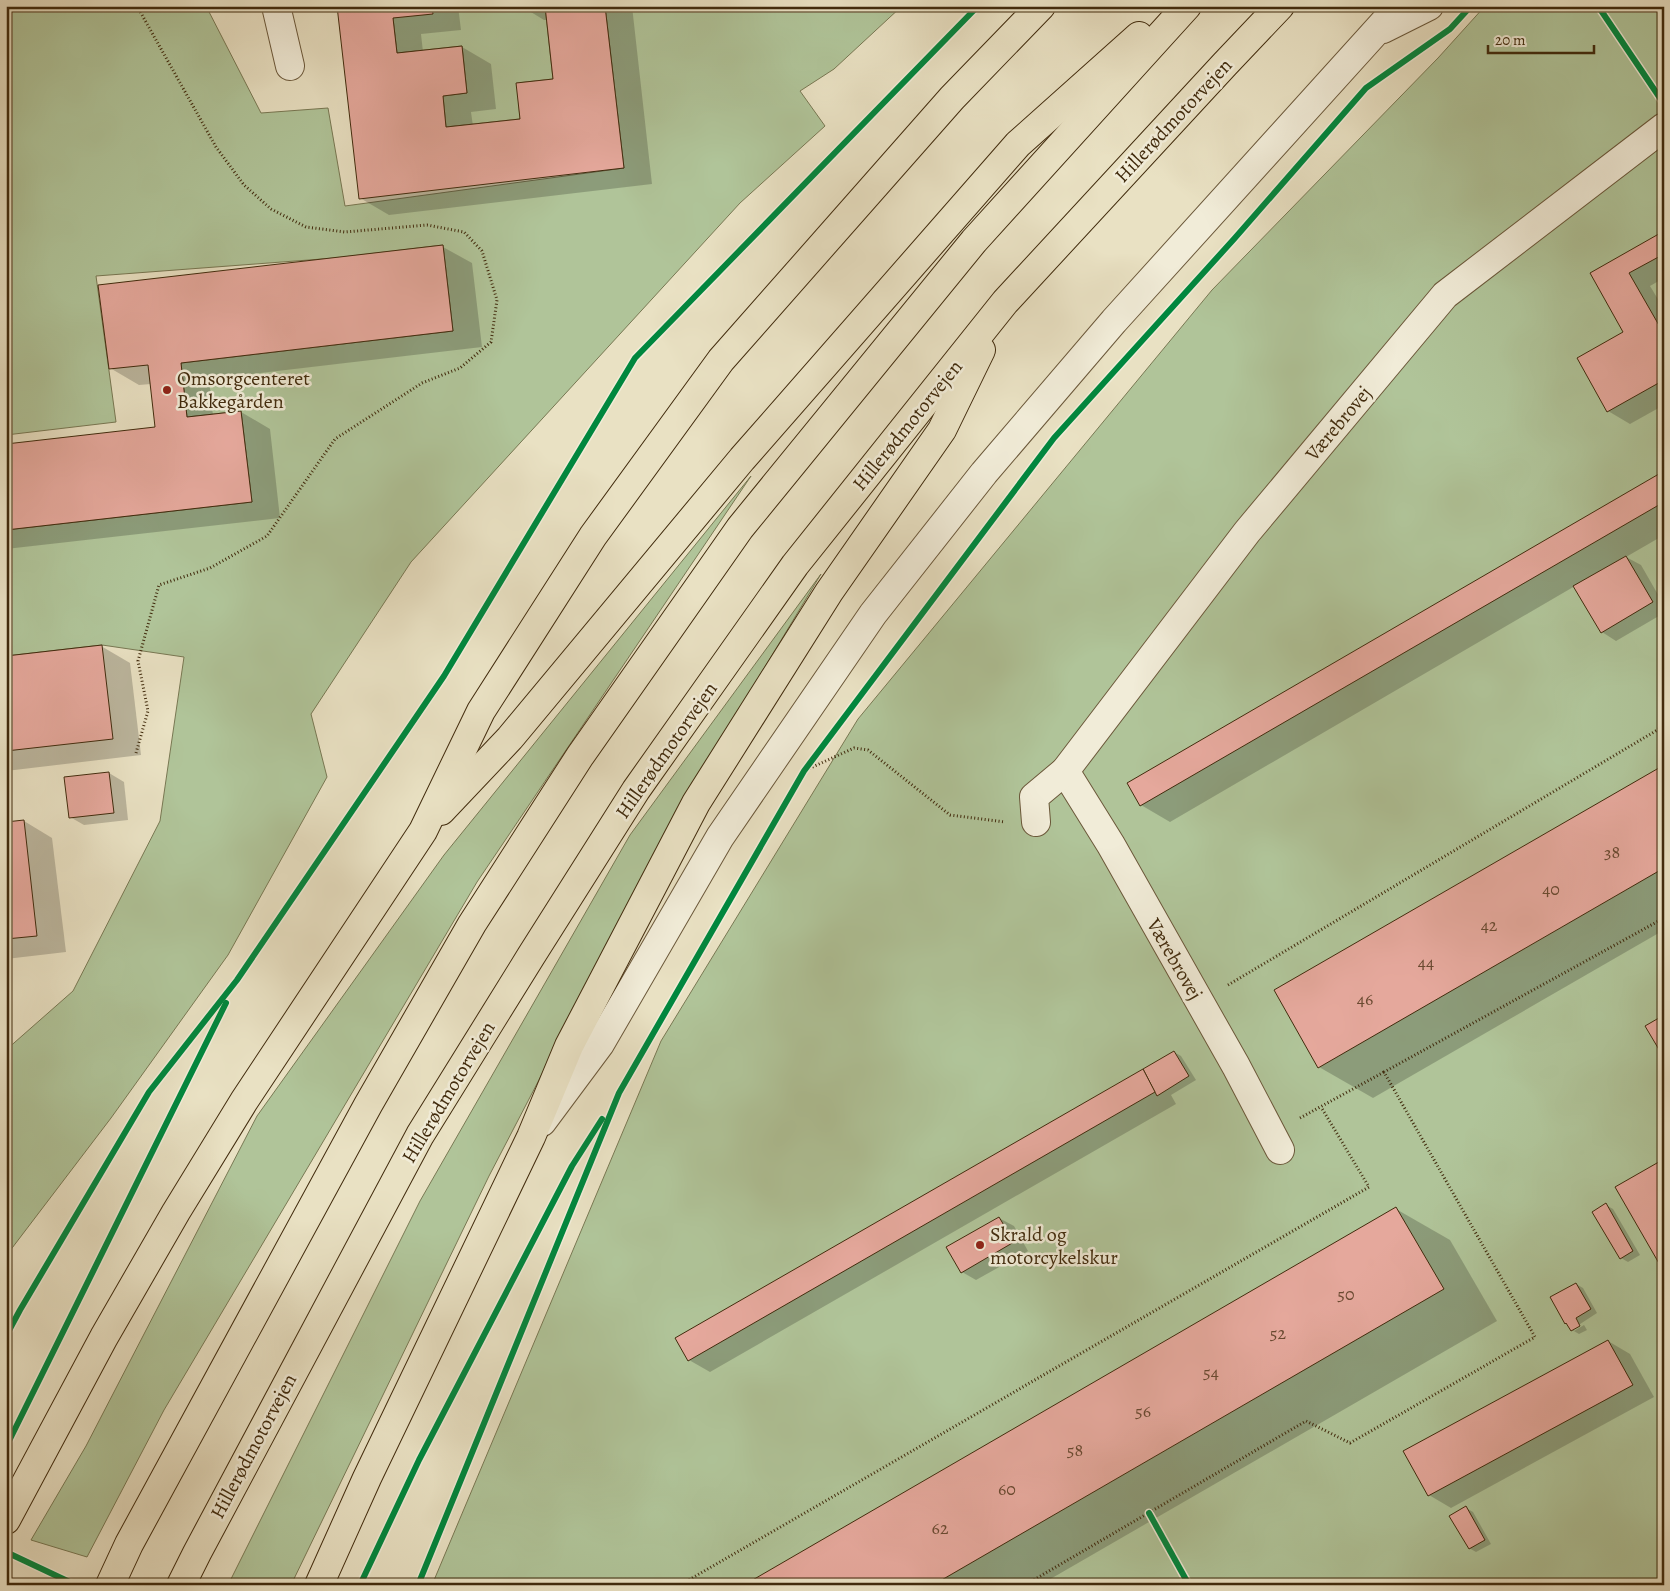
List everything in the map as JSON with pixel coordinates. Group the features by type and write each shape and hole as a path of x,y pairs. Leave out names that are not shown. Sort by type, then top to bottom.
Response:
{"highway":[{"path":"6,1520 104,1337 181,1204 244,1101 423,831 487,702 593,536 721,360 952,98 1041,6"},
{"path":"423,831 510,738 742,459 1018,144 1172,6"},
{"path":"110,1585 129,1544 368,1105 472,924 580,756 746,521 974,241 1187,6"},
{"name":"Hillerødmotorvejen","path":"182,1585 197,1552 420,1135 636,790 795,565 1005,302 1280,6"},
{"path":"319,1585 367,1478 531,1138 569,1046 696,803 830,592 942,430 1005,302"}],"street":[{"path":"276,6 290,66"},
{"path":"531,1138 600,1044 720,838 873,614 984,473 1114,321 1399,6"},
{"path":"1372,34 1429,6"},
{"name":"Værebrovej","path":"1036,822 1034,798 1065,771 1247,532 1445,295 1664,127"},
{"name":"Værebrovej","path":"1065,771 1111,845 1236,1066 1276,1142"}],"path":[{"path":"136,753 148,711 138,661 159,585 210,568 267,536 335,439 422,383 460,368 491,342 497,300 482,251 464,232 427,225 345,232 306,227 271,209 244,185 216,148 137,6"},
{"path":"1199,1001 1664,726"},
{"path":"804,771 854,748 868,750 950,815"},
{"path":"799,780 816,755"},
{"path":"1276,1142 1321,1107 1664,918"},
{"path":"1025,1585 1306,1421 1350,1443 1535,1337 1384,1072"},
{"path":"680,1585 1369,1187 1321,1107"},
{"path":"1149,1513 1154,1521"}],"green space":[{"path":"6,6 206,6 261,113 328,108 345,206 624,168 605,6 902,6 834,69 800,91 825,126 740,203 411,562 311,714 327,777 228,955 111,1118 6,1256 6,1050 73,991 160,821 184,657 102,645 6,656 6,530 252,502 241,411 187,417 181,363 453,331 443,245 335,258 96,276 116,422 6,435"},
{"path":"432,6 545,6 553,79 517,83 520,119 446,127 443,96 467,93 462,46 397,53 393,18"},
{"path":"1485,6 1664,6 1664,1585 432,1585 661,1041 858,719 1212,290 1438,58"},
{"path":"751,476 477,882 164,1410 87,1557 31,1540 86,1446 257,1116 444,855"},
{"path":"821,574 684,801 489,1176 291,1585 228,1585 420,1201 630,835"}],"building":[{"path":"337,6 432,6 433,14 393,18 397,53 462,46 467,93 443,96 446,127 520,119 516,83 553,79 545,6 605,6 624,168 359,199"},
{"path":"1664,231 1664,254 1629,273 1664,334 1664,380 1607,412 1577,358 1623,332 1590,273"},
{"name":"Omsorgcenteret Bakkegården","path":"443,245 453,331 181,363 187,417 241,411 252,502 6,530 6,444 155,427 148,365 109,369 98,285"},
{"path":"1664,471 1664,502 1140,806 1127,783"},
{"path":"1626,556 1653,602 1601,633 1573,586"},
{"path":"102,645 113,739 6,751 6,656"},
{"path":"1664,765 1664,868 1318,1068 1274,990"},
{"path":"109,772 114,813 69,818 64,777"},
{"path":"24,820 37,936 6,939 6,822"},
{"path":"1664,1015 1664,1058 1645,1026"},
{"path":"1174,1051 1189,1076 1157,1096 1143,1069"},
{"path":"1143,1069 1155,1092 688,1361 675,1338"},
{"path":"1664,1159 1664,1272 1615,1187"},
{"path":"1606,1203 1633,1251 1620,1259 1592,1212"},
{"path":"1396,1207 1444,1289 933,1585 744,1585"},
{"name":"Skrald og motorcykelskur","path":"999,1217 1014,1242 961,1273 946,1247"},
{"path":"1576,1283 1591,1309 1576,1318 1580,1326 1571,1331 1550,1297"},
{"path":"1608,1340 1633,1385 1428,1496 1403,1451"},
{"path":"1466,1506 1485,1540 1469,1549 1449,1516"}],"cycle path":[{"path":"6,1336 149,1092 237,980 444,676 635,358 978,6"},
{"path":"418,1585 619,1093 804,771 1054,438 1234,239 1366,88 1450,29 1471,6"},
{"path":"1598,6 1664,104"},
{"path":"6,1447 226,1003"},
{"path":"360,1585 419,1460 572,1166 602,1119"},
{"path":"1149,1513 1189,1585"},
{"path":"6,1552 76,1585"}],"place":[{"name":"Omsorgcenteret Bakkegården","path":"167,390"},
{"name":"Skrald og motorcykelskur","path":"980,1245"}]}
